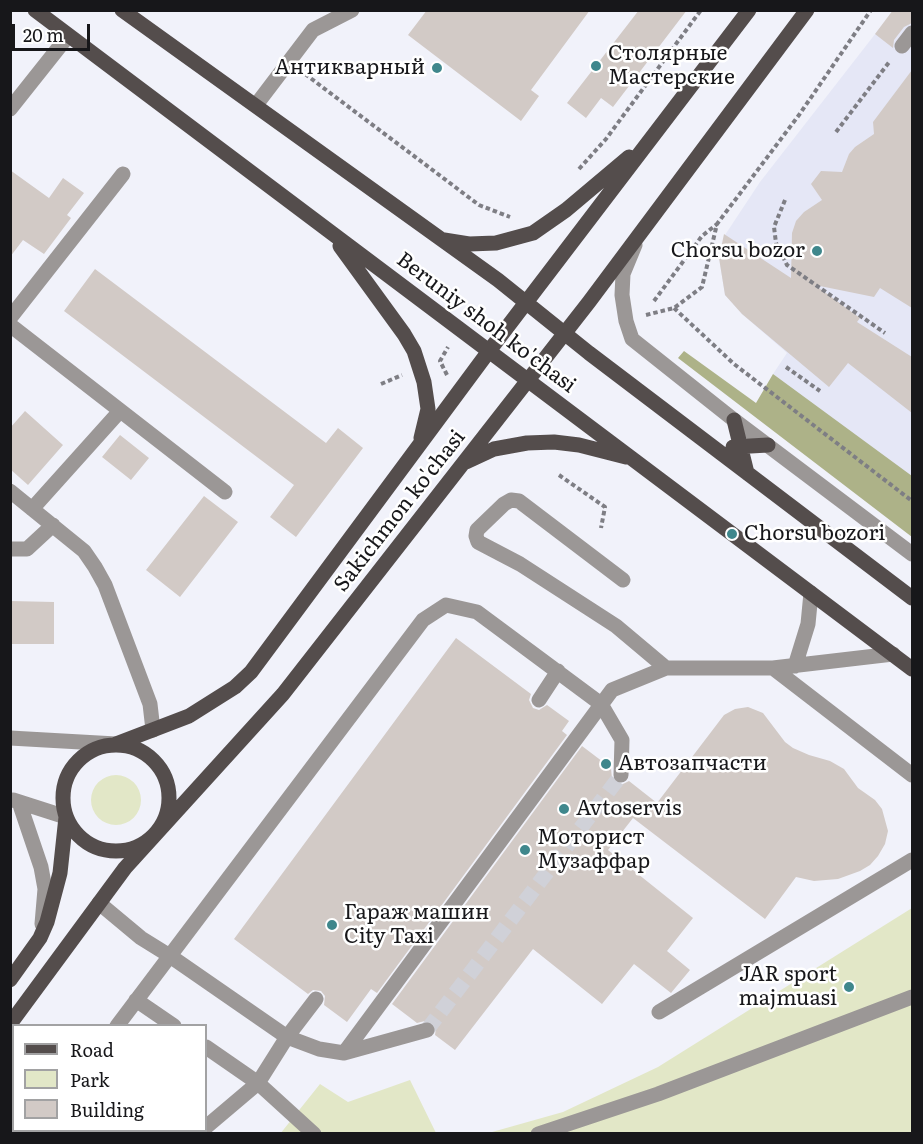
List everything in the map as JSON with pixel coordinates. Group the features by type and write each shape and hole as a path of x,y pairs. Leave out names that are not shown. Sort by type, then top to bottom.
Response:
{"main road":[{"name":"Beruniy shoh ko'chasi","path":"34,10 912,669"},
{"name":"Beruniy shoh ko'chasi","path":"122,10 526,302 912,598"},
{"name":"Sakichmon ko'chasi","path":"116,744 189,716 235,687 251,672 489,351 749,10"},
{"name":"Sakichmon ko'chasi","path":"10,1024 125,868 284,694 637,240 807,10"},
{"path":"441,240 468,244 496,243 533,232 566,210 651,138"},
{"path":"329,231 414,351 424,382 428,409 419,447"},
{"path":"734,420 747,473"},
{"path":"463,463 494,449 527,443 555,442 579,445 633,459"},
{"path":"714,448 768,445"},
{"path":"116,744 134,747 150,756 162,769 169,785 170,803 166,820 156,835 141,845 124,851 106,851 89,844 75,833 66,817 62,800 64,783 72,768 84,755 99,747 116,744"},
{"path":"10,980 40,938 48,922 57,890 66,817"}],"street":[{"path":"256,105 313,30 352,10"},
{"path":"902,46 912,33"},
{"path":"10,109 68,36"},
{"path":"10,318 123,174"},
{"path":"637,240 623,274 622,295 626,321 632,339 734,420 912,555"},
{"path":"10,325 225,492"},
{"path":"32,508 120,411"},
{"path":"10,491 84,551 105,585 150,704 153,730"},
{"path":"623,580 519,501 512,500 504,504 477,530 478,542 520,564 616,626 666,668"},
{"path":"10,549 27,549 53,525"},
{"path":"795,666 808,624 811,592"},
{"path":"118,1024 423,620 446,605 477,612 601,704 622,740 621,775"},
{"path":"344,1053 612,690 666,668 773,668 893,654"},
{"path":"773,668 912,775"},
{"path":"539,700 558,671"},
{"path":"10,738 116,744"},
{"path":"15,801 66,817"},
{"path":"15,801 41,867 45,889 40,938"},
{"path":"660,1012 912,860"},
{"path":"99,903 141,938 287,1037 319,1049 344,1053 427,1030"},
{"path":"538,1134 658,1094 912,997"},
{"path":"207,1125 258,1083 287,1037 316,999"},
{"path":"136,1000 171,1024"},
{"path":"207,1048 258,1083 314,1134"}],"path":[{"path":"577,171 606,139 701,10"},
{"path":"654,301 702,236 717,224 799,115 871,10"},
{"path":"836,132 902,46"},
{"path":"300,71 479,205 514,219"},
{"path":"784,200 774,227 776,243 787,265 885,333"},
{"path":"636,317 674,308 702,286 717,224"},
{"path":"674,308 734,364 912,501"},
{"path":"447,347 440,361 447,375"},
{"path":"786,367 820,391"},
{"path":"381,384 410,371"},
{"path":"559,476 605,507 601,528"}],"shaded area":[{"name":"Chorsu bozor","path":"893,11 912,11 912,480 780,383 773,374 787,353 742,314 725,295 719,258 725,235 760,182"}],"green space":[{"path":"684,351 756,403 773,374 912,476 912,537 678,358"},
{"path":"121,775 134,782 140,790 140,810 134,818 126,824 111,825 98,818 92,810 91,795 98,782 106,776"},
{"name":"JAR sport majmuasi","path":"912,908 912,1133 485,1134 563,1112 658,1067"},
{"path":"410,1080 436,1133 280,1134 320,1084 348,1102"}],"building":[{"path":"427,10 590,10 531,90 539,96 521,121 408,35"},
{"path":"639,10 687,10 613,107 601,98 586,118 567,103"},
{"path":"893,10 912,10 912,23 904,27 894,40 893,48 875,34"},
{"path":"912,70 912,308 880,288 874,297 815,285 860,318 857,322 912,357 912,413 848,363 829,387 742,314 725,295 719,258 724,234 791,278 792,233 796,221 804,212 822,200 811,184 821,171 842,172 849,154 874,134 873,122"},
{"path":"10,170 49,198 63,178 84,193 67,215 71,218 44,254 23,240 10,257"},
{"path":"95,269 326,443 338,428 363,448 296,537 270,517 294,485 64,311"},
{"path":"25,411 63,445 28,485 10,469 10,428"},
{"path":"120,435 149,458 131,480 102,457"},
{"path":"204,496 238,522 180,597 146,570"},
{"path":"10,601 54,602 54,644 10,644"},
{"path":"456,638 531,694 529,700 533,708 539,710 547,705 569,721 562,731 567,735 377,993 371,989 347,1022 324,1005 325,996 321,991 313,990 308,994 234,939"},
{"path":"748,707 763,713 785,742 793,748 830,761 844,769 858,788 875,800 882,809 888,831 885,844 870,865 838,879 814,881 796,877 765,919 633,818 608,850 693,918 667,951 690,970 671,993 634,964 602,1004 533,949 455,1050 435,1035 436,1028 429,1020 417,1023 392,1004 582,746 611,768 612,779 615,783 621,785 629,781 657,803 724,715 735,709"}],"tunnel":[{"path":"427,1030 621,775"}],"place":[{"name":"Столярные Мастерские","path":"596,66"},
{"name":"Антикварный","path":"437,68"},
{"name":"Chorsu bozor","path":"817,251"},
{"name":"Chorsu bozori","path":"732,534"},
{"name":"Автозапчасти","path":"606,764"},
{"name":"Avtoservis","path":"564,809"},
{"name":"Моторист Музаффар","path":"525,850"},
{"name":"Гараж машин City Taxi","path":"332,925"},
{"name":"JAR sport majmuasi","path":"849,987"}]}
